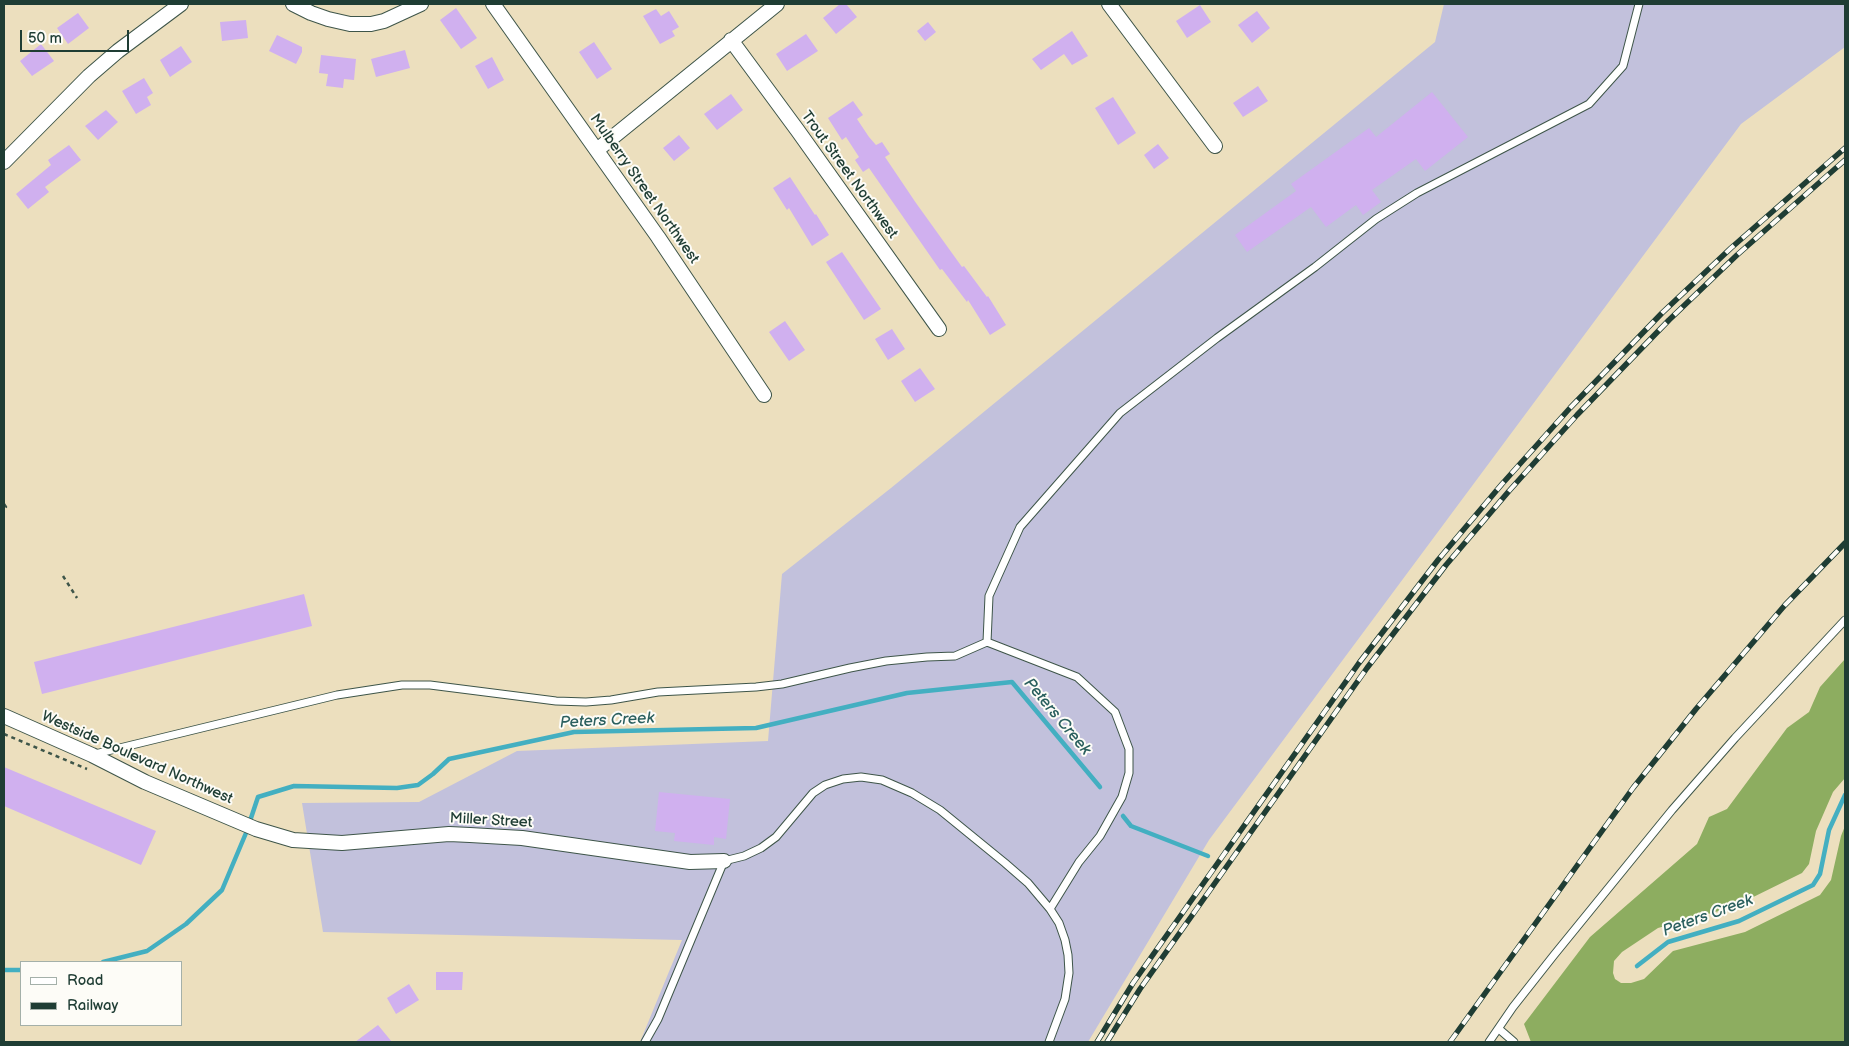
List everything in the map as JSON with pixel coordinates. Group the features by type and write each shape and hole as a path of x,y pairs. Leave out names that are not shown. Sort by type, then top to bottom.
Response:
{"street":[{"path":"4,162 89,76 118,51 181,4"},
{"path":"293,4 328,19 357,24 384,21 421,4"},
{"name":"Mulberry Street Northwest","path":"493,4 663,244 764,395"},
{"path":"597,150 777,4"},
{"path":"1109,4 1215,146"},
{"name":"Trout Street Northwest","path":"731,40 939,329"},
{"name":"Westside Boulevard Northwest","path":"4,716 92,755 145,782 256,829"},
{"name":"Miller Street","path":"256,829 293,840 314,842 342,842 449,834 522,838 690,862 724,861"}],"lane":[{"path":"988,642 989,596 1020,527 1120,413 1376,219 1417,193 1589,104 1623,66 1639,4"},
{"path":"1489,1042 1554,955 1672,810 1735,738 1845,620"},
{"path":"92,755 336,695 402,685 430,685 556,701 586,702 658,692 782,684 886,661 955,656 988,642 1077,677 1115,712 1129,749 1129,773 1127,786 1122,797 1100,836 1079,862 1050,909"},
{"path":"645,1042 658,1019 724,861 744,856 761,848 776,837 813,793 825,785 844,779 861,777 882,780 940,810 1005,863 1028,884 1050,909 1059,923 1065,940 1069,973 1065,999 1049,1042"},
{"path":"1499,1028 1514,1042"}],"path":[{"path":"4,504 6,507 4,508"},
{"path":"63,576 77,598"}],"shaded area":[{"path":"1444,4 1845,4 1845,47 1741,124 1209,840 1088,1042 640,1042 682,940 323,932 302,803 419,802 517,751 768,741 782,574 891,488 1435,42"}],"green space":[{"path":"1845,659 1845,778 1833,792 1816,831 1809,864 1802,873 1733,907 1658,928 1622,952 1614,961 1613,973 1615,979 1621,983 1631,983 1644,979 1673,951 1745,932 1820,895 1831,880 1845,826 1845,1042 1531,1042 1524,1024 1590,937 1697,844 1709,817 1727,809 1787,728 1809,712 1820,687"}],"building":[{"path":"840,4 846,4 857,17 836,34 823,18"},
{"path":"1200,5 1211,22 1187,38 1176,21"},
{"path":"456,8 477,38 461,49 440,20"},
{"path":"656,9 661,16 669,11 679,27 672,31 675,36 660,44 643,16"},
{"path":"1257,11 1270,28 1252,43 1238,25"},
{"path":"78,13 89,28 68,44 57,28"},
{"path":"246,20 248,38 222,41 220,22"},
{"path":"928,22 936,32 925,41 917,31"},
{"path":"1072,31 1088,56 1072,65 1064,54 1041,70 1032,59"},
{"path":"806,34 818,51 787,71 776,54"},
{"path":"277,35 302,47 302,52 296,64 269,51"},
{"path":"594,42 612,69 597,79 579,52"},
{"path":"41,44 54,61 32,76 20,61"},
{"path":"181,46 192,62 170,77 160,60"},
{"path":"405,50 410,68 376,77 371,59"},
{"path":"321,55 356,59 354,80 344,79 343,88 326,86 328,74 319,73"},
{"path":"492,57 504,80 488,89 475,66"},
{"path":"144,78 153,93 147,97 151,105 136,114 122,91"},
{"path":"1258,86 1268,101 1243,117 1233,103"},
{"path":"1432,92 1468,137 1425,171 1416,159 1372,190 1381,202 1363,215 1356,205 1326,227 1311,207 1247,252 1235,235 1296,191 1291,184 1369,128 1376,137"},
{"path":"731,94 743,110 717,130 704,114"},
{"path":"1113,97 1136,133 1118,145 1095,108"},
{"path":"853,101 863,115 857,119 869,137 876,145 882,142 890,154 885,157 916,203 962,267 964,266 988,296 1006,325 990,335 968,300 967,302 942,269 940,270 869,168 863,172 855,160 859,157 846,137 842,140 828,118"},
{"path":"106,110 118,122 98,140 85,126"},
{"path":"679,135 690,148 674,161 663,148"},
{"path":"1158,144 1169,158 1154,169 1144,155"},
{"path":"69,145 81,160 45,187 49,192 28,209 16,194 51,165 48,160"},
{"path":"790,177 829,235 812,246 789,208 787,210 773,188"},
{"path":"842,252 881,309 864,320 826,262"},
{"path":"785,321 805,350 789,361 769,332"},
{"path":"892,329 905,349 888,360 875,339"},
{"path":"920,368 935,389 915,402 901,381"},
{"path":"304,594 312,626 42,694 34,662"},
{"path":"4,767 156,831 141,865 4,806"},
{"path":"659,792 730,799 726,839 714,837 714,845 674,841 675,833 655,831"},
{"path":"436,972 463,972 462,990 436,990"},
{"path":"409,984 419,1000 396,1014 387,998"},
{"path":"378,1025 392,1042 355,1042"}],"waterway":[{"name":"Peters Creek","path":"107,961 147,951 186,924 222,890 246,833 258,797 294,786 397,788 418,785 449,759 574,732 756,728 907,693 1012,682 1100,787"},
{"name":"Peters Creek","path":"1637,966 1668,942 1739,921 1813,885 1820,874 1829,830 1845,795"},
{"name":"Peters Creek","path":"1123,816 1131,826 1208,856"},
{"name":"Peters Creek","path":"4,970 20,970"}],"railway":[{"path":"1097,1042 1133,983 1359,663 1438,560 1502,484 1570,408 1662,313 1731,248 1845,148"},
{"path":"1107,1042 1140,989 1367,668 1446,565 1577,415 1669,320 1737,255 1845,160"},
{"path":"1450,1042 1633,788 1696,709 1785,605 1845,543"}]}
